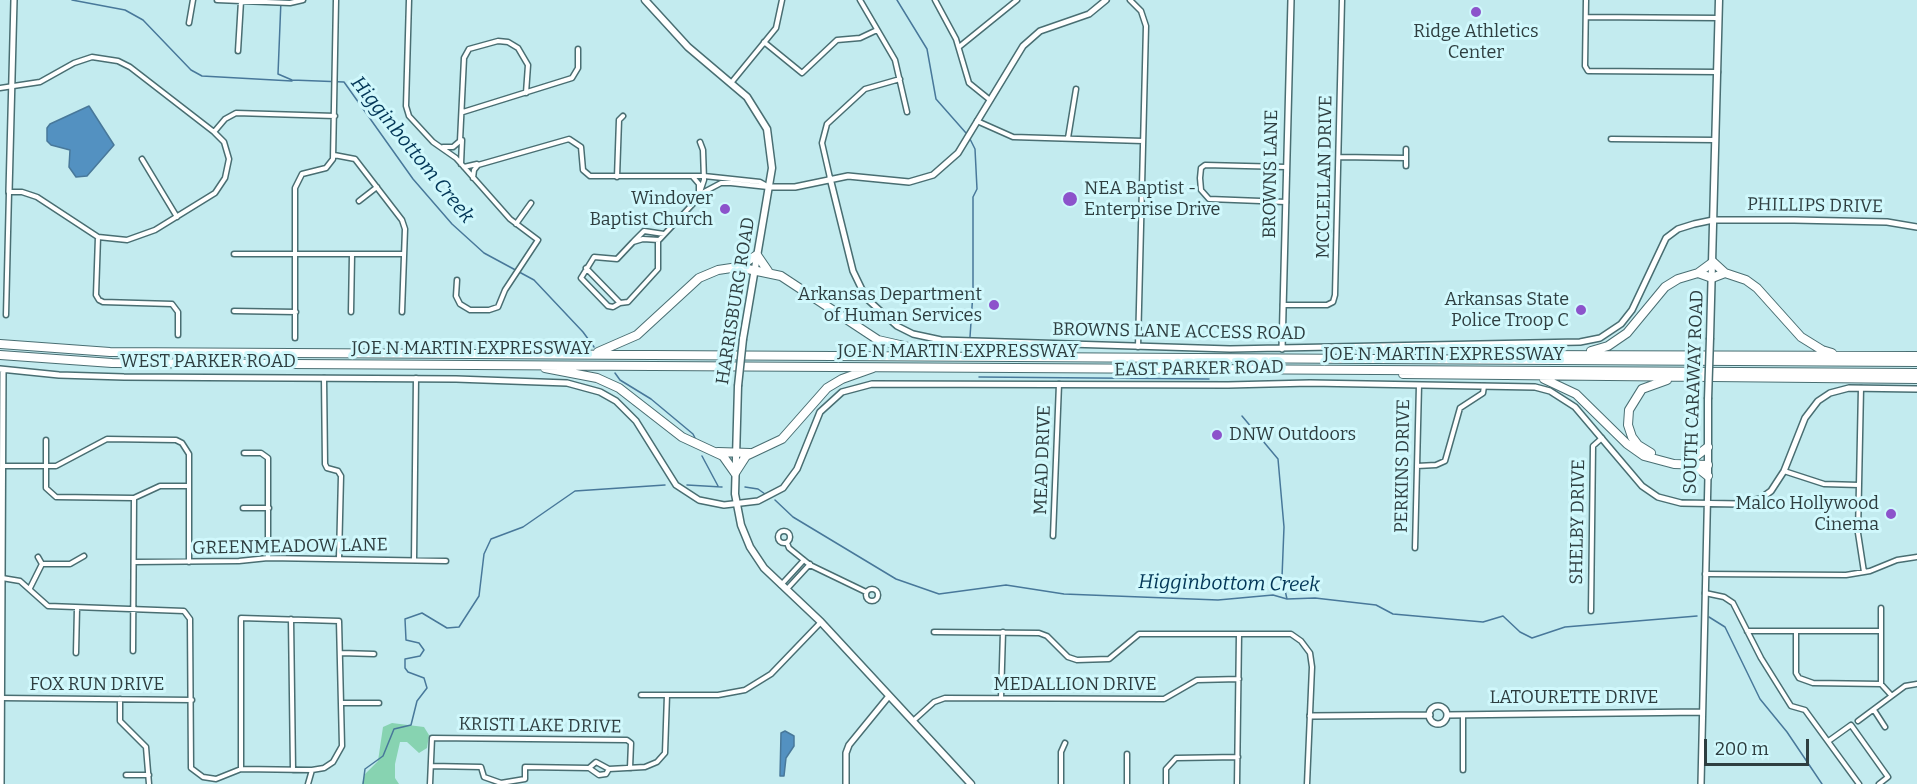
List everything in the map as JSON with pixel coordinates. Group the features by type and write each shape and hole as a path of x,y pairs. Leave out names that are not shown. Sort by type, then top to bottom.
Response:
{"highway":[{"path":"738,267 757,255 768,272"},
{"path":"1583,354 1608,346 1622,337 1662,289 1678,279 1698,273 1713,262 1725,273 1746,280 1757,288 1808,343 1822,350 1845,356"},
{"path":"591,354 616,346 637,335 699,278 718,270 738,267 768,272 811,294 852,325 878,340 955,356"},
{"path":"1698,273 1712,278 1725,273"},
{"name":"JOE N MARTIN EXPRESSWAY","path":"0,344 110,352 1917,362"},
{"path":"1473,359 1528,354 1917,356"},
{"name":"JOE N MARTIN EXPRESSWAY","path":"0,355 112,363 1917,373"},
{"path":"526,364 607,381 628,393 682,437 723,456 735,473 743,459 782,439 827,388 842,379 877,366"},
{"path":"1363,369 1409,375 1917,379"},
{"path":"1533,376 1552,381 1576,394 1627,444 1644,456 1661,462 1708,462"},
{"path":"1676,377 1651,384 1638,393 1630,406 1628,425 1634,440 1646,451 1668,458 1693,462 1708,476"},
{"path":"1693,462 1708,447"},
{"path":"715,451 752,453"}],"main road":[{"name":"HARRISBURG ROAD","path":"645,0 688,47 731,83 754,106 767,129 771,154 769,187 743,339 735,452 736,505 750,547 764,568 821,622 971,784"},
{"name":"SOUTH CARAWAY ROAD","path":"1708,476 1719,0"}],"street":[{"path":"6,315 14,0"},
{"path":"189,23 193,0"},
{"path":"217,0 279,3 303,0"},
{"path":"295,338 296,182 307,171 322,170 329,166 334,154 336,0"},
{"path":"409,0 407,111 411,119 462,166 516,224 538,240 505,290 498,307 489,310 470,310 460,304 456,296 457,280"},
{"path":"731,83 778,22 782,0"},
{"path":"860,0 895,60 907,112"},
{"path":"935,0 959,47 969,83 990,100"},
{"path":"959,47 984,29 1010,2 1017,0"},
{"path":"665,234 646,231 641,233 619,258 596,256 580,276 610,307 629,301 658,269 658,241 665,234 699,195 712,186 731,183 795,187 830,178 859,177 898,182 925,178 941,170 954,159 1018,51 1034,35 1049,26 1089,14 1106,0"},
{"path":"1130,0 1141,11 1146,26 1138,348"},
{"name":"BROWNS LANE","path":"1282,349 1291,0"},
{"name":"MCCLELLAN DRIVE","path":"1283,305 1327,306 1335,299 1342,0"},
{"path":"1586,0 1585,66 1588,71 1718,72"},
{"path":"238,51 241,1"},
{"path":"1586,17 1719,18"},
{"path":"764,42 802,73 837,40 860,38 877,30"},
{"path":"462,166 465,54 471,49 494,41 510,43 524,56 528,67 526,93"},
{"path":"463,112 574,76 578,68 578,49"},
{"path":"0,88 40,82 78,61 100,56 130,67 214,132 224,142 228,154 225,178 215,193 177,217 133,239 114,240 98,237 37,197 22,192 9,192"},
{"path":"830,178 822,143 826,124 865,89 900,79"},
{"path":"1068,138 1076,89"},
{"path":"214,132 225,118 235,114 335,116"},
{"path":"617,177 619,120 623,116"},
{"path":"977,121 1013,137 1143,141"},
{"path":"439,145 453,147 460,141 462,133"},
{"path":"462,166 569,139 581,147 582,167 586,174 597,177 704,176 760,182 769,187"},
{"path":"1611,139 1715,140"},
{"path":"699,195 704,176 703,150 700,142"},
{"path":"1406,149 1406,166"},
{"path":"334,154 356,159 402,220 404,254 402,312"},
{"path":"1339,158 1406,158"},
{"path":"142,159 177,217"},
{"path":"474,178 477,165 494,159"},
{"path":"1286,167 1205,165 1200,169 1201,190 1209,199 1286,202"},
{"path":"692,177 700,186 699,195"},
{"name":"BROWNS LANE ACCESS ROAD","path":"830,178 847,250 860,288 874,308 897,326 913,334 941,340 1138,348 1282,349 1589,341 1608,334 1621,324 1632,310 1666,238 1678,229 1713,220"},
{"path":"725,179 731,183"},
{"path":"359,201 377,187"},
{"path":"516,224 531,203"},
{"path":"0,212 8,212"},
{"name":"PHILLIPS DRIVE","path":"1713,220 1887,222 1917,227"},
{"path":"641,233 643,239"},
{"path":"98,237 96,295 99,300 172,304 178,312 178,335"},
{"path":"633,242 643,239 658,241"},
{"path":"234,254 404,254"},
{"path":"351,312 352,255"},
{"path":"586,267 620,303"},
{"path":"234,311 296,312"},
{"path":"1,784 2,369"},
{"name":"WEST PARKER ROAD","path":"2,369 115,377 416,378"},
{"path":"324,378 325,464 327,468 338,471 341,476 339,558"},
{"path":"414,560 416,378"},
{"name":"EAST PARKER ROAD","path":"416,378 552,381 600,392 616,401 636,421 676,485 699,500 736,505 758,501 783,488 797,469 820,412 831,399 856,386 872,384 1526,386 1550,391 1575,407 1642,486 1658,497 1681,503 1739,504 1760,499 1771,491 1784,471 1805,418 1818,401 1842,389 1917,389"},
{"name":"MEAD DRIVE","path":"1053,536 1059,384"},
{"name":"PERKINS DRIVE","path":"1415,548 1419,384"},
{"path":"1417,466 1436,465 1445,461 1462,406 1483,393 1484,385"},
{"path":"1861,388 1858,542 1864,572"},
{"name":"SHELBY DRIVE","path":"1591,611 1593,446 1603,438"},
{"path":"46,440 46,488 56,497 134,498 160,486 189,486"},
{"path":"3,466 64,464 107,440 176,440 182,443 189,453 189,562"},
{"path":"244,453 266,455 269,508 268,558"},
{"path":"1784,471 1824,484 1859,485"},
{"name":"SOUTH CARAWAY ROAD","path":"1701,784 1708,476"},
{"path":"133,651 134,498"},
{"path":"243,508 269,508"},
{"path":"787,543 789,548 810,564 866,592"},
{"path":"42,564 70,564 84,556"},
{"path":"38,557 42,564"},
{"path":"1705,574 1846,575 1864,572 1897,560 1917,557"},
{"name":"GREENMEADOW LANE","path":"134,562 268,558 446,561"},
{"path":"784,587 804,560"},
{"path":"30,588 42,564"},
{"path":"784,587 810,564"},
{"path":"2,578 20,581 48,606 184,611 190,619 191,768 204,777 216,779 241,769 312,771 324,768 333,762 342,746 340,625 334,620 241,618 241,769"},
{"path":"1704,593 1731,601 1791,706 1805,710 1830,740 1859,784"},
{"path":"76,653 77,608"},
{"path":"1881,608 1881,684"},
{"path":"291,619 293,770"},
{"path":"641,695 727,694 750,687 773,672 821,622"},
{"path":"1747,631 1881,631"},
{"path":"1796,631 1796,673 1805,681 1881,684 1892,695"},
{"path":"934,632 1039,633 1047,636 1072,659 1103,660 1114,656 1139,634 1291,634 1301,641 1310,653 1312,667 1307,784"},
{"path":"1001,698 1002,632"},
{"path":"1237,784 1239,634"},
{"path":"341,653 374,654"},
{"name":"MEDALLION DRIVE","path":"913,721 934,702 945,698 1164,699 1197,680 1239,679"},
{"path":"1858,721 1905,686 1917,684"},
{"path":"589,768 596,762 609,769 645,767 657,762 665,753 667,695"},
{"path":"846,784 846,753 849,745 889,696"},
{"name":"FOX RUN DRIVE","path":"2,698 192,700"},
{"path":"120,699 120,721 146,747 149,784"},
{"path":"342,704 379,703"},
{"path":"1437,706 1443,708 1447,715 1440,723 1434,723 1430,715 1432,709 1437,706"},
{"path":"1874,710 1886,727"},
{"name":"LATOURETTE DRIVE","path":"1447,715 1702,712"},
{"path":"1463,714 1463,770"},
{"path":"1310,716 1430,715"},
{"path":"1830,740 1851,725 1888,777 1879,784"},
{"name":"KRISTI LAKE DRIVE","path":"431,766 432,738 627,740 631,743 630,768"},
{"path":"1061,784 1061,752 1065,743"},
{"path":"1127,754 1127,784"},
{"path":"1166,784 1166,769 1176,758 1238,757"},
{"path":"430,784 431,766 480,767 484,777 501,783 525,779 525,767 589,768 599,775 606,774 609,769"},
{"path":"308,784 312,771"},
{"path":"126,775 149,775"}],"green space":[{"path":"392,723 424,727 429,735 427,748 419,753 407,742 400,742 395,764 395,778 399,784 362,784 365,774 378,761 383,727"}],"water":[{"path":"89,106 114,145 87,176 76,177 69,167 70,150 51,145 47,141 47,128 50,124"},
{"path":"785,731 794,736 794,746 786,758 784,776 780,776 781,733"}],"waterway":[{"path":"72,0 125,10 143,20 191,70 202,76 292,81"},
{"name":"Higginbottom Creek","path":"281,0 278,74 292,80 344,82 413,179 452,224 484,253 534,280 583,332 594,347"},
{"path":"897,0 927,49 936,99 966,133"},
{"path":"970,139 975,149 977,189 973,197 973,292 970,337"},
{"name":"Higginbottom Creek","path":"615,373 620,380 651,399 695,438"},
{"path":"979,377 1209,379"},
{"path":"1242,416 1278,459 1284,527 1282,577 1287,599"},
{"name":"Higginbottom Creek","path":"702,456 718,486"},
{"path":"363,784 365,769 383,756 394,729 411,725 417,701 427,688 424,678 408,672 405,668 405,659 420,656 424,650 419,643 406,640 405,619 422,613 447,628 459,627 479,596 484,554 491,539 523,527 575,491 665,485"},
{"path":"687,485 722,487"},
{"name":"Higginbottom Creek","path":"745,487 758,489 765,494"},
{"name":"Higginbottom Creek","path":"775,500 793,517 896,579 939,594 1006,585 1064,594 1218,600 1273,595 1287,599 1315,598 1376,605 1393,614 1483,622 1503,616 1520,632 1532,638 1565,627 1697,616"},
{"name":"Higginbottom Creek","path":"1709,617 1725,627 1760,699 1787,732 1822,784"}],"place":[{"name":"Ridge Athletics Center","path":"1476,12"},
{"name":"NEA Baptist - Enterprise Drive","path":"1070,199"},
{"name":"Windover Baptist Church","path":"725,209"},
{"name":"Arkansas Department of Human Services","path":"994,305"},
{"name":"Arkansas State Police Troop C","path":"1581,310"},
{"name":"DNW Outdoors","path":"1217,435"},
{"name":"Malco Hollywood Cinema","path":"1891,514"}]}
